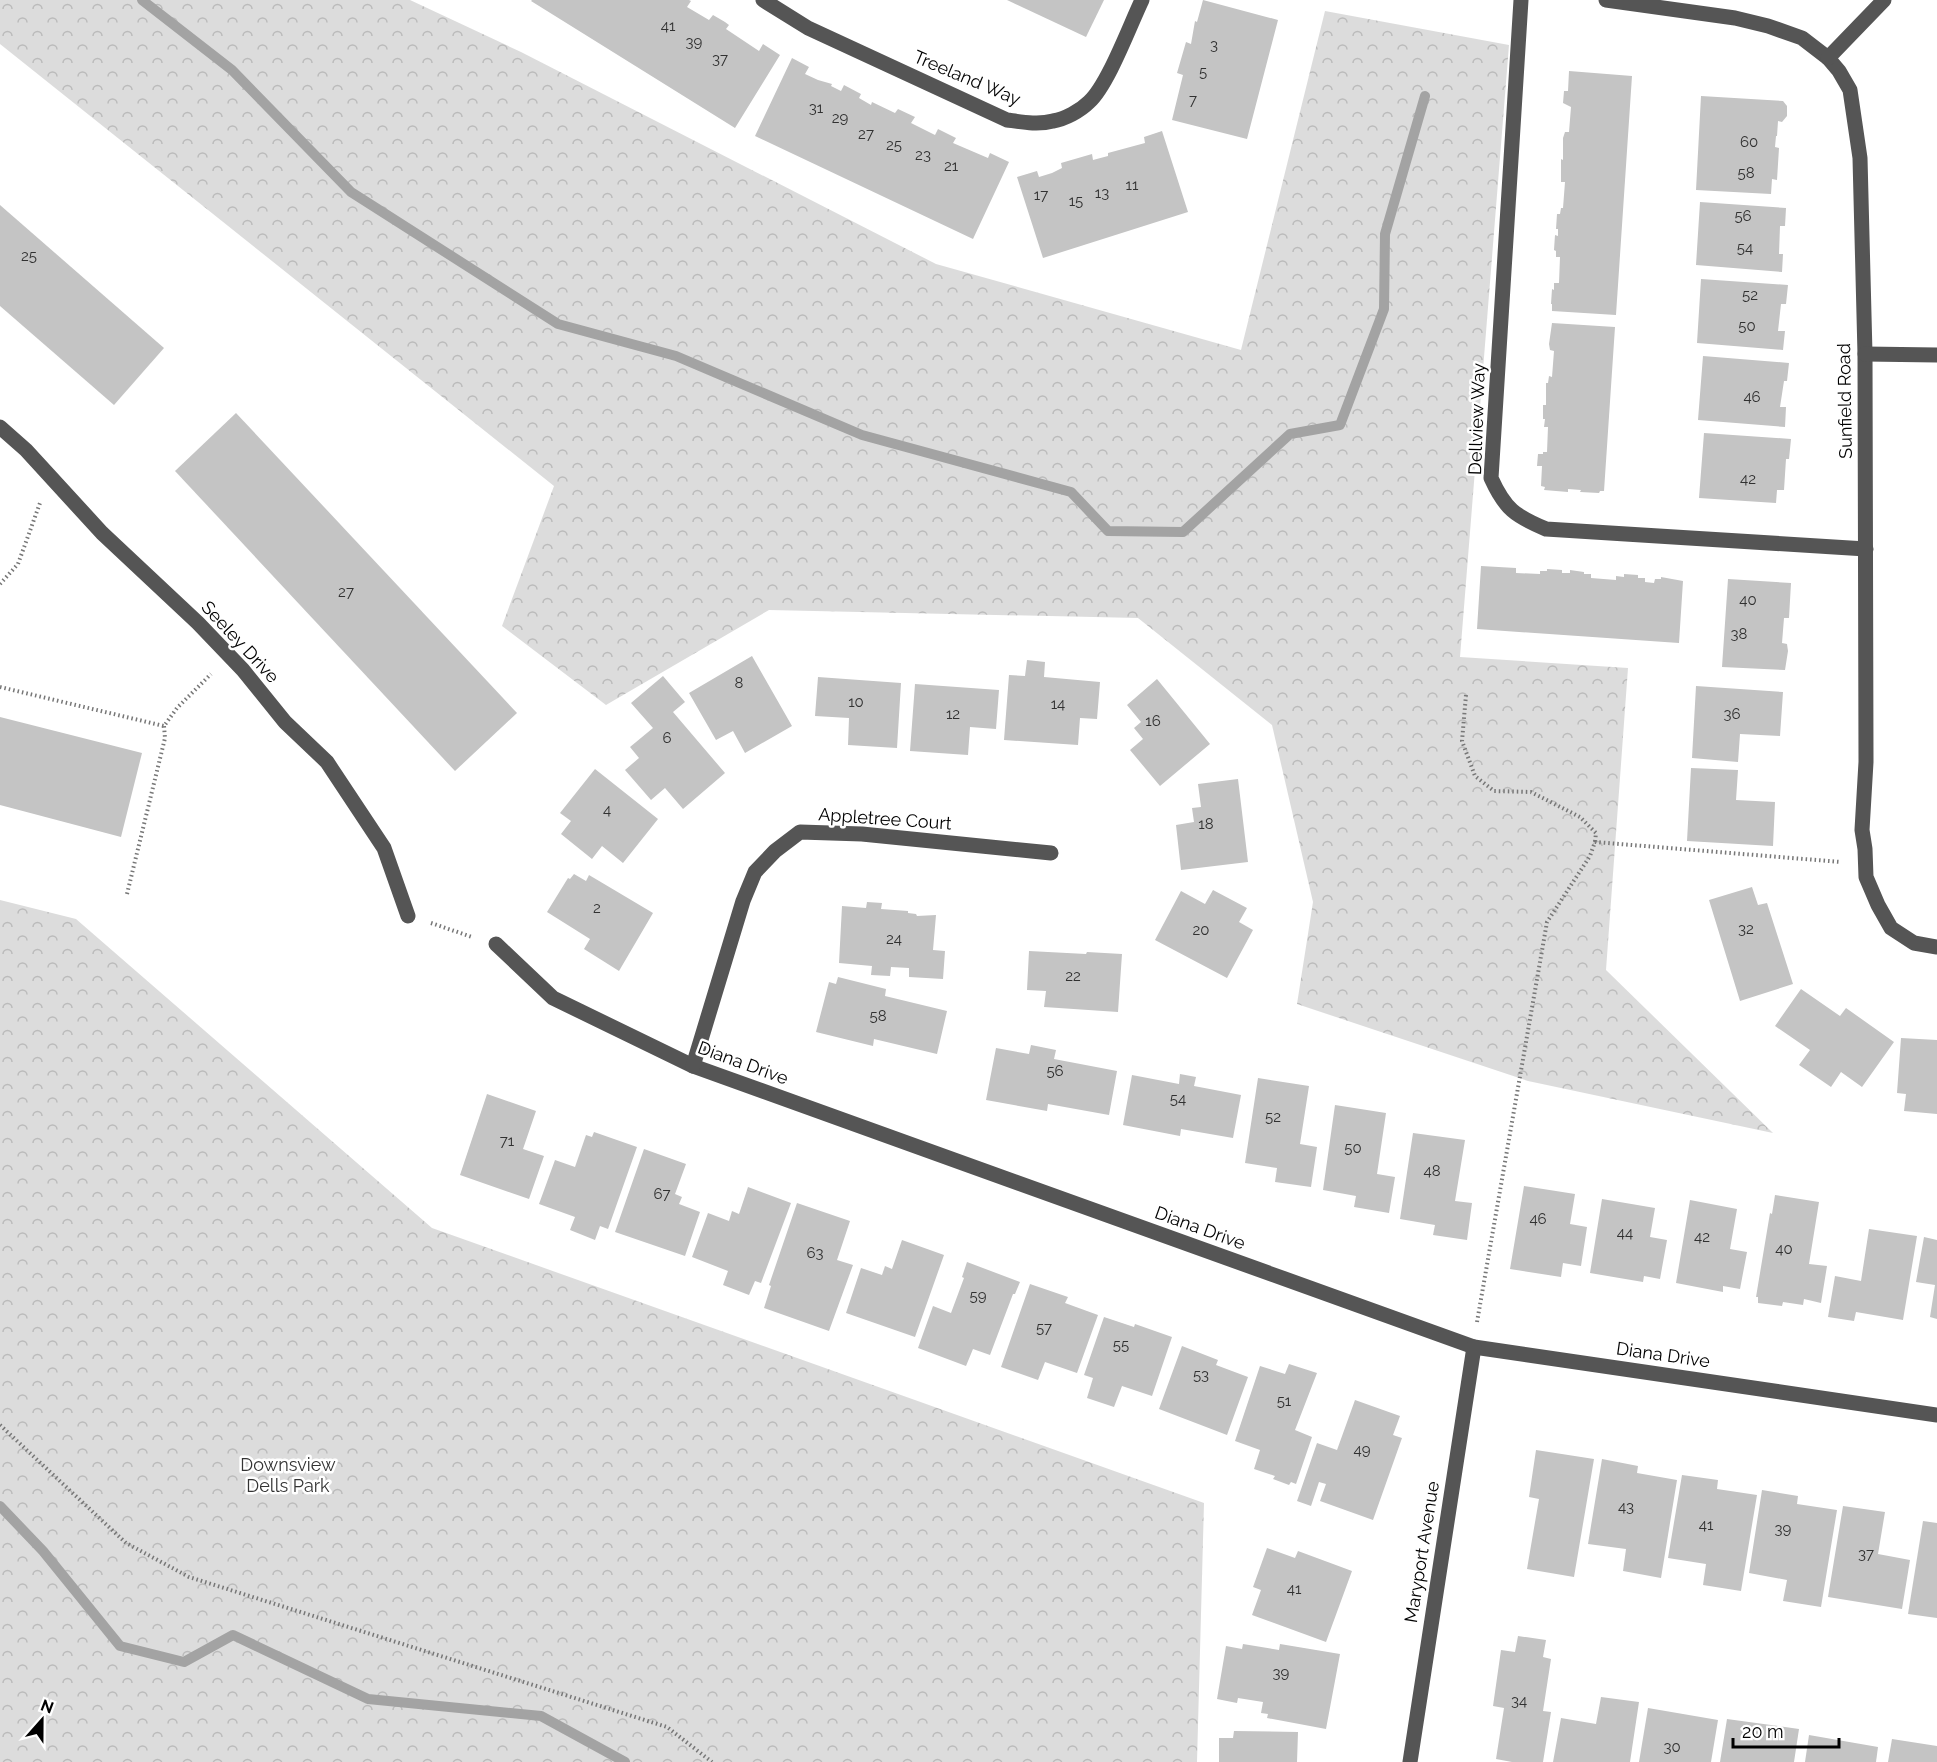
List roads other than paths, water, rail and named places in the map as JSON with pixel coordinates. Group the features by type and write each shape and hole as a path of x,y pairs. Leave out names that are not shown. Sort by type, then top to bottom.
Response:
{"street":[{"name":"Treeland Way","path":"763,0 808,28 965,101 1007,120 1029,123 1053,122 1074,113 1090,102 1103,84 1142,0"},
{"name":"Dellview Way","path":"1521,0 1491,478 1497,492 1521,519 1546,529 1866,549"},
{"name":"Sunfield Road","path":"1606,0 1736,18 1802,38 1828,58 1850,90 1860,158 1865,354 1866,762 1862,830 1866,877 1891,928 1914,943 1937,947"},
{"path":"1828,58 1884,0"},
{"path":"1865,354 1937,355"},
{"name":"Seeley Drive","path":"0,427 26,450 102,532 198,623 243,670 285,722 327,762 384,848 408,916"},
{"name":"Appletree Court","path":"693,1066 743,901 755,872 775,851 800,832 862,834 1051,853"},
{"name":"Diana Drive","path":"496,944 553,998 693,1066 1474,1347 1937,1415"},
{"name":"Maryport Avenue","path":"1410,1762 1474,1347"}],"waterway":[{"path":"142,0 232,70 351,192 558,324 676,356 862,435 1071,492 1108,531 1183,532 1290,434 1340,425 1384,309 1385,234 1425,96"},
{"path":"0,1506 43,1551 120,1646 184,1662 233,1635 368,1699 541,1716 625,1762"}],"park label":[{"name":"Downsview Dells Park","path":"288,1475"}]}
